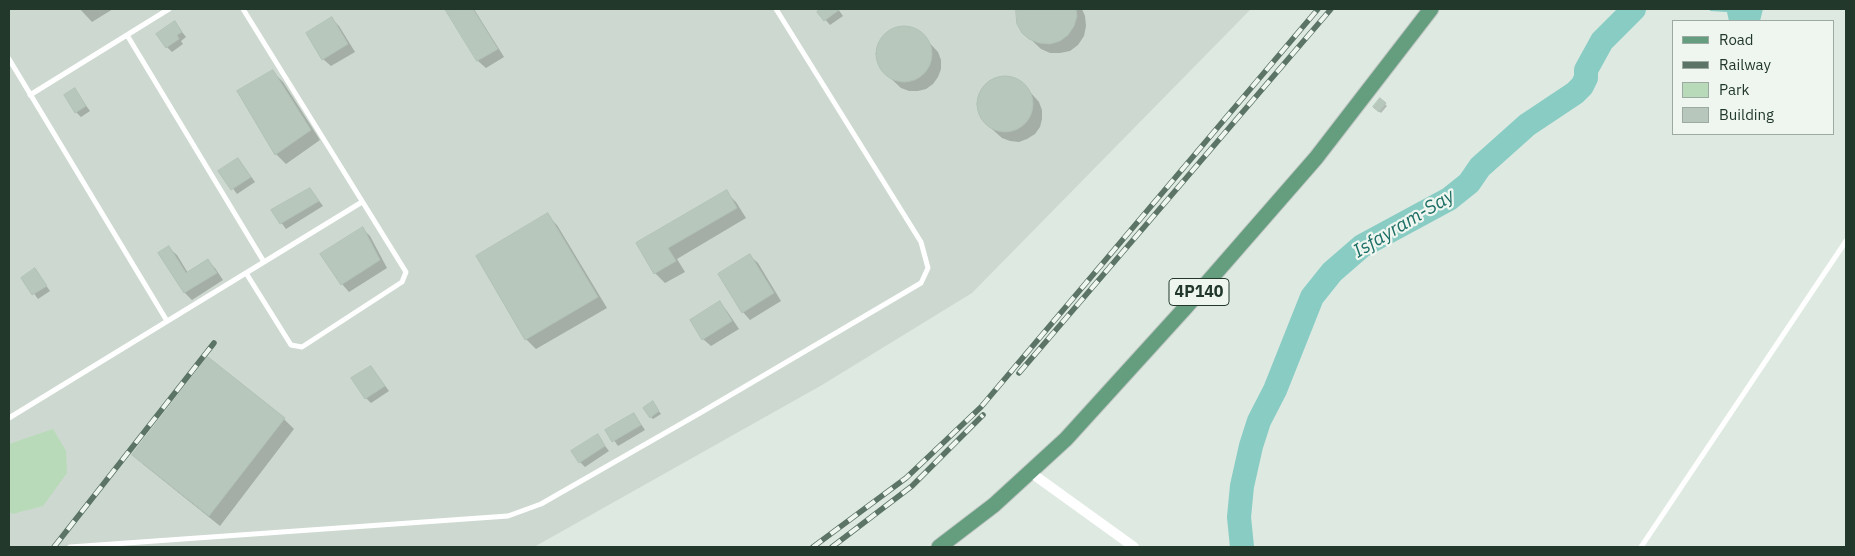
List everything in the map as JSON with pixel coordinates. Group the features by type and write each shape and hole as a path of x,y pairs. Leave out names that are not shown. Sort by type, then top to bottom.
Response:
{"main road":[{"name":"4P140","path":"939,547 994,505 1072,432 1186,307 1309,166 1431,9"}],"street":[{"path":"1030,472 1134,547"}],"lane":[{"path":"30,94 169,9"},
{"path":"243,9 406,272 402,282 302,347 291,345 246,273"},
{"path":"70,547 508,516 541,504 921,283 928,268 921,242 776,9"},
{"path":"127,35 264,262"},
{"path":"9,59 167,321"},
{"path":"9,418 362,202"},
{"path":"1641,547 1846,241"}],"shaded area":[{"path":"9,9 1251,9 972,293 822,385 534,547 9,547"}],"green space":[{"path":"53,429 66,451 67,473 43,506 12,514 9,511 9,444"}],"water":[{"path":"1710,9 1763,9 1760,20 1729,20 1727,12 1710,11"}],"building":[{"path":"445,9 473,9 498,49 477,61"},
{"path":"821,9 839,10 824,21 817,12"},
{"path":"1016,9 1076,9 1077,16 1074,26 1068,35 1060,41 1050,44 1039,43 1029,39 1022,33 1017,24"},
{"path":"332,17 348,44 322,60 306,33"},
{"path":"175,21 182,32 177,35 179,39 166,48 156,34"},
{"path":"904,26 919,31 927,39 932,54 927,69 919,77 904,82 889,77 881,69 876,54 881,39 889,31"},
{"path":"273,70 311,130 275,155 237,91"},
{"path":"999,76 1011,76 1025,84 1033,98 1031,115 1025,124 1011,132 999,132 989,127 982,120 977,110 977,98 982,88 989,81"},
{"path":"75,88 86,106 75,113 64,95"},
{"path":"1380,98 1386,103 1379,112 1373,107"},
{"path":"238,158 251,177 231,190 218,171"},
{"path":"310,188 319,201 280,224 271,210"},
{"path":"727,190 737,208 668,248 676,261 654,274 636,243"},
{"path":"548,213 598,297 525,340 476,256"},
{"path":"363,227 380,260 341,285 320,254"},
{"path":"169,246 186,273 208,259 217,273 184,293 158,253"},
{"path":"750,254 774,293 742,313 718,274"},
{"path":"35,268 47,286 32,295 21,278"},
{"path":"720,301 732,321 702,340 690,320"},
{"path":"208,357 285,418 209,516 132,455"},
{"path":"371,366 385,386 365,399 351,378"},
{"path":"653,401 659,411 650,418 643,408"},
{"path":"634,413 641,425 612,442 605,430"},
{"path":"598,434 605,446 579,463 571,451"}],"waterway":[{"name":"Isfayram-Say","path":"1242,547 1239,517 1242,486 1251,446 1259,421 1275,390 1312,297 1332,272 1362,246 1449,199 1469,183 1480,167 1527,125 1575,93 1582,86 1586,78 1586,70 1602,41 1634,9"}],"railway":[{"path":"813,547 906,478 981,407 1318,9"},
{"path":"1019,373 1331,9"},
{"path":"54,547 214,343"},
{"path":"832,547 912,486 983,415"}]}
